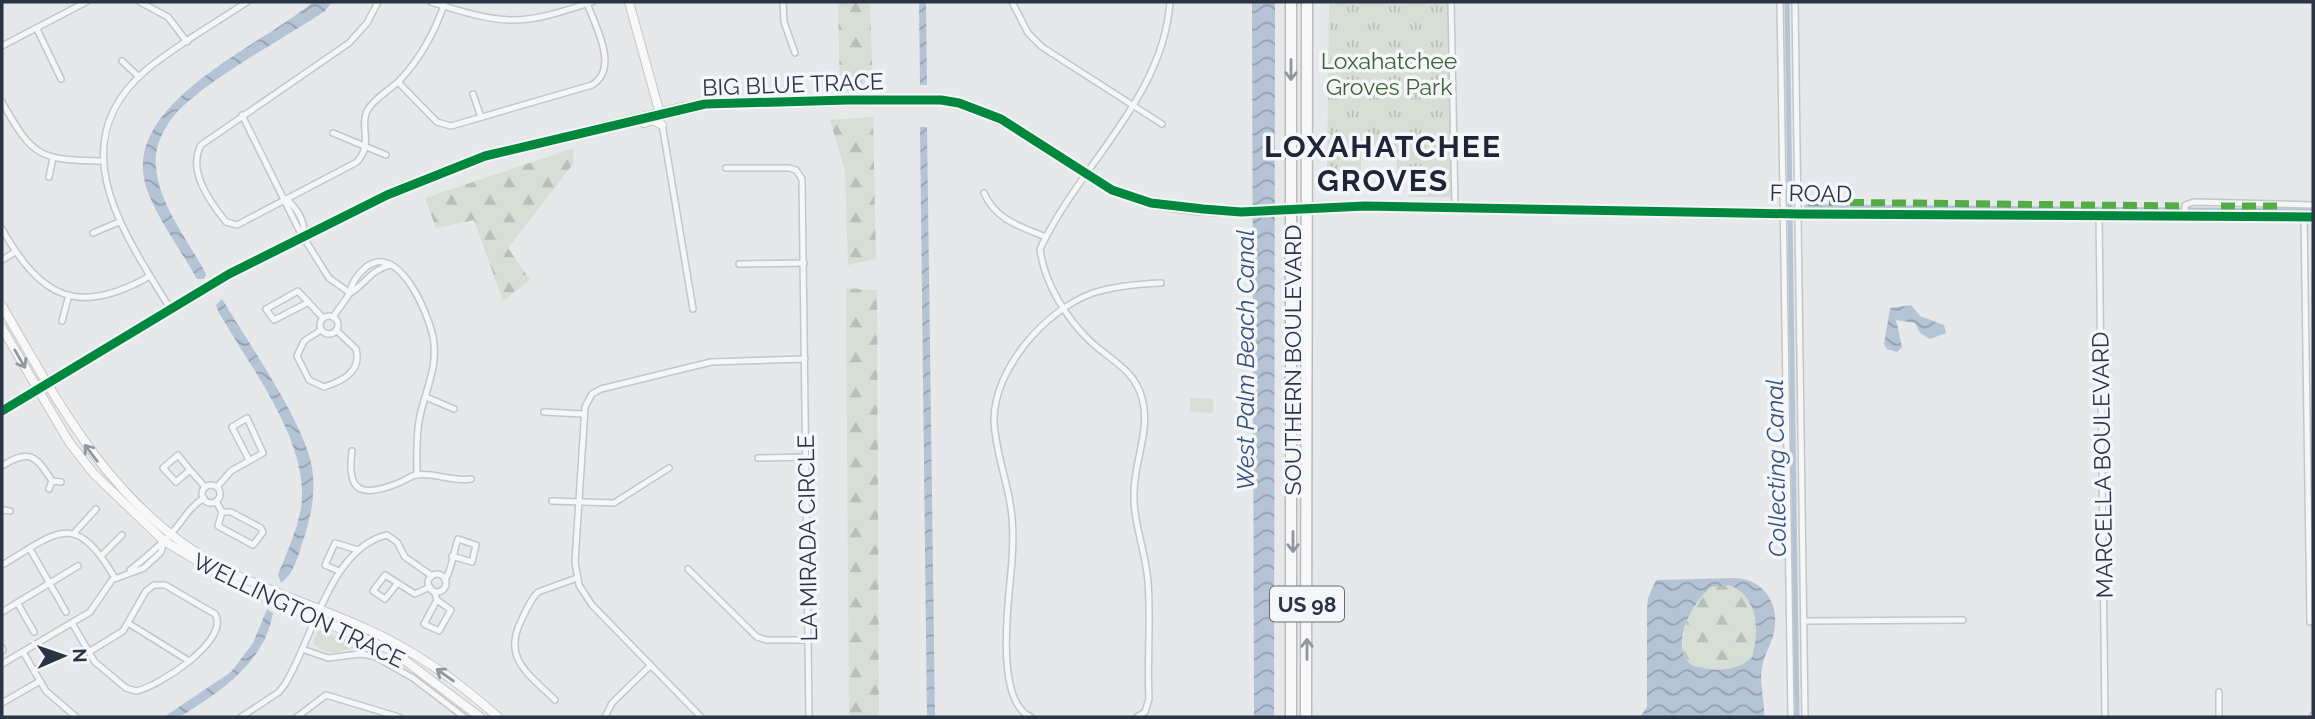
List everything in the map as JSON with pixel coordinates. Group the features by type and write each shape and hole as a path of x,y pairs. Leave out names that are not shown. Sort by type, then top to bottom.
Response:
{"highway":[{"name":"SOUTHERN BOULEVARD","path":"1291,2 1287,210 1292,717"},
{"name":"SOUTHERN BOULEVARD","path":"1307,2 1307,717"}],"street":[{"path":"2,46 86,2"},
{"path":"140,2 168,17 187,42"},
{"path":"171,310 119,222 106,187 103,161 112,118 139,77 247,2"},
{"path":"378,2 367,23 349,43 203,143 195,163 198,177 223,220 229,225 237,225 351,167 366,149 367,111 398,82 425,48 445,4"},
{"path":"398,82 440,124 455,125 589,86 601,78 606,60 589,3 539,19 511,21 484,18 445,4 431,2"},
{"path":"629,2 660,114 693,309"},
{"path":"783,2 784,22 795,53"},
{"path":"1012,2 1028,33 1042,47 1131,107 1162,124"},
{"path":"1137,717 1148,715 1149,699 1148,582 1133,496 1145,418 1143,400 1124,366 1091,341 1065,309 1043,271 1040,249 1153,72 1166,38 1171,2"},
{"path":"1451,2 1455,207"},
{"path":"1780,2 1791,717"},
{"path":"1795,2 1805,717"},
{"path":"37,29 61,79"},
{"path":"122,61 139,77"},
{"path":"473,94 481,117"},
{"name":"BIG BLUE TRACE","path":"2,411 171,310 183,307 235,277 241,268 387,195 485,156 705,104 942,100 979,109 1000,119 1112,190 1151,203 1241,212 1307,208"},
{"path":"2,102 26,142 53,158 103,161"},
{"path":"242,115 286,199 294,205 305,226 304,235 329,278 350,293"},
{"path":"621,123 627,126 653,120 662,125"},
{"path":"332,133 386,155"},
{"path":"49,177 53,158"},
{"name":"LA MIRADA CIRCLE","path":"726,168 789,168 799,173 803,183 809,717"},
{"path":"984,193 991,210 1004,219 1046,237"},
{"path":"2185,215 2185,205 2194,202 2313,205"},
{"name":"F ROAD","path":"1307,208 1455,207 1799,214 2313,217"},
{"name":"MARCELLA BOULEVARD","path":"2099,214 2105,717"},
{"path":"2304,217 2310,622"},
{"path":"93,233 119,222"},
{"path":"2,229 15,252 36,278 69,295 105,296 150,276"},
{"path":"2,260 15,252"},
{"path":"350,293 351,286 369,265 380,261 393,265 406,277 432,333 435,360 418,431 417,475"},
{"path":"739,264 804,263"},
{"path":"307,303 274,320 266,309 298,291 323,318 332,317 350,293 374,270 393,265"},
{"path":"1031,717 1021,712 1006,662 1005,630 1014,546 1012,510 997,446 996,399 1003,376 1025,343 1065,309 1092,293 1161,282"},
{"path":"62,321 69,295"},
{"name":"WELLINGTON TRACE","path":"2,306 47,384 106,473 130,499 171,532 233,573 404,648 462,687 498,717"},
{"path":"332,317 337,323 336,330"},
{"path":"323,318 321,330 304,341 297,356 309,380 324,387 353,373 357,366 356,349 336,330"},
{"name":"WELLINGTON TRACE","path":"2,328 69,442 94,474 164,541 243,588 391,650 480,717"},
{"path":"321,330 329,334 336,330"},
{"path":"699,717 587,600 577,578 583,414 588,400 598,390 691,366 725,360 805,359"},
{"path":"426,397 454,409"},
{"path":"544,412 583,414"},
{"path":"205,487 217,487 231,471 262,453 247,418 232,427 249,460"},
{"path":"352,451 349,474 354,484 363,489 388,487 417,475 456,481 471,479"},
{"path":"190,470 176,482 163,468 178,455 205,487 204,498"},
{"path":"2,466 21,456 32,457 41,463 51,481 49,489"},
{"path":"758,458 806,457"},
{"path":"552,501 618,502 669,468"},
{"path":"51,481 61,482"},
{"path":"216,501 220,494 217,487"},
{"path":"2,664 92,610 115,578 144,568 161,552 164,541 190,507 204,498"},
{"path":"204,498 208,502 216,501"},
{"path":"216,501 222,512 218,526 253,545 256,543 263,532 261,528 231,512 222,512"},
{"path":"75,532 96,509"},
{"path":"2,510 10,511"},
{"path":"2,565 60,532 75,532 101,556 115,578"},
{"path":"101,556 122,535"},
{"path":"241,717 279,692 339,571 358,550 387,535 397,542 405,557 432,576 439,575 445,580"},
{"path":"397,584 385,599 373,591 385,575 415,594 432,589 442,590 452,569 452,556 458,538 476,545 472,562 452,556"},
{"path":"339,571 325,565 335,543 358,550"},
{"path":"30,549 66,612"},
{"path":"2,612 78,566"},
{"path":"688,569 757,637 767,640 808,640"},
{"path":"432,576 432,589 437,600 451,610 439,631 424,624 437,600"},
{"path":"555,700 519,662 514,652 514,636 536,594 548,586 577,578"},
{"path":"72,623 89,652 95,662 126,688 136,691 199,654 218,631 215,614 165,585 158,584 148,589 120,633 89,652"},
{"path":"18,604 34,632"},
{"path":"1804,621 1963,620"},
{"path":"128,623 189,661"},
{"path":"302,649 328,658 360,653 374,656 413,678 464,717"},
{"path":"23,652 48,694 76,717"},
{"path":"606,717 612,704 651,665"},
{"path":"2,702 40,681"},
{"path":"2219,692 2219,717"},
{"path":"297,717 326,695 399,717"},
{"path":"1015,717 1021,712"}],"green space":[{"path":"838,2 870,2 873,90 840,91"},
{"name":"Loxahatchee Groves Park","path":"1329,2 1449,2 1453,197 1409,197 1410,171 1397,171 1396,146 1361,145 1361,182 1327,184"},
{"path":"873,117 876,259 848,265 845,171 830,120"},
{"path":"574,148 573,164 508,248 530,280 503,301 474,220 436,228 425,198"},
{"path":"846,288 877,290 879,717 849,717"},
{"path":"1190,398 1214,399 1213,413 1190,412"},
{"path":"1729,585 1739,590 1751,605 1756,625 1752,657 1739,666 1724,669 1707,669 1692,665 1685,657 1683,646 1683,635 1691,613 1711,587"},
{"path":"318,630 360,645 335,652 323,650 313,642"}],"water":[{"path":"313,2 332,2 325,11 229,71 193,97 174,116 161,137 156,152 158,182 169,209 206,274 204,279 197,279 149,195 143,163 151,134 170,107 197,82"},
{"path":"919,2 926,2 927,85 920,85"},
{"path":"1252,2 1275,2 1274,717 1254,717"},
{"path":"920,127 927,127 935,717 927,717"},
{"path":"222,299 287,406 312,468 313,496 308,523 295,564 281,583 278,575 301,508 302,483 297,458 275,406 218,311 216,305"},
{"path":"1911,305 1920,316 1944,325 1946,333 1930,339 1920,333 1915,323 1896,320 1902,347 1897,352 1887,349 1884,344 1890,308"},
{"path":"1744,579 1753,582 1766,593 1774,608 1775,617 1774,631 1761,674 1764,717 1640,717 1647,707 1648,598 1656,580","holes":["1729,585 1739,590 1751,605 1756,625 1752,657 1739,666 1724,669 1707,669 1692,665 1685,657 1682,646 1686,624 1697,603 1711,587"]},
{"path":"267,609 273,613 269,630 262,645 241,672 186,713 179,717 164,717 231,672 253,643"}],"waterway":[{"name":"Collecting Canal","path":"1787,2 1790,206"},
{"path":"1807,207 2181,210"},
{"path":"2189,210 2313,211"},
{"name":"Collecting Canal","path":"1790,217 1797,717"}],"marked path":[{"path":"1808,202 2182,206"},
{"path":"2221,206 2284,206"}],"cycle path":[{"path":"2,411 229,274 387,195 485,156 705,104 847,100 941,100 959,103 1001,119 1112,190 1151,203 1241,212 1365,206 1799,214 2313,217"}],"district":[{"name":"LOXAHATCHEE GROVES","path":"1383,163"}],"water label":[{"name":"West Palm Beach Canal","path":"1245,360"}]}
